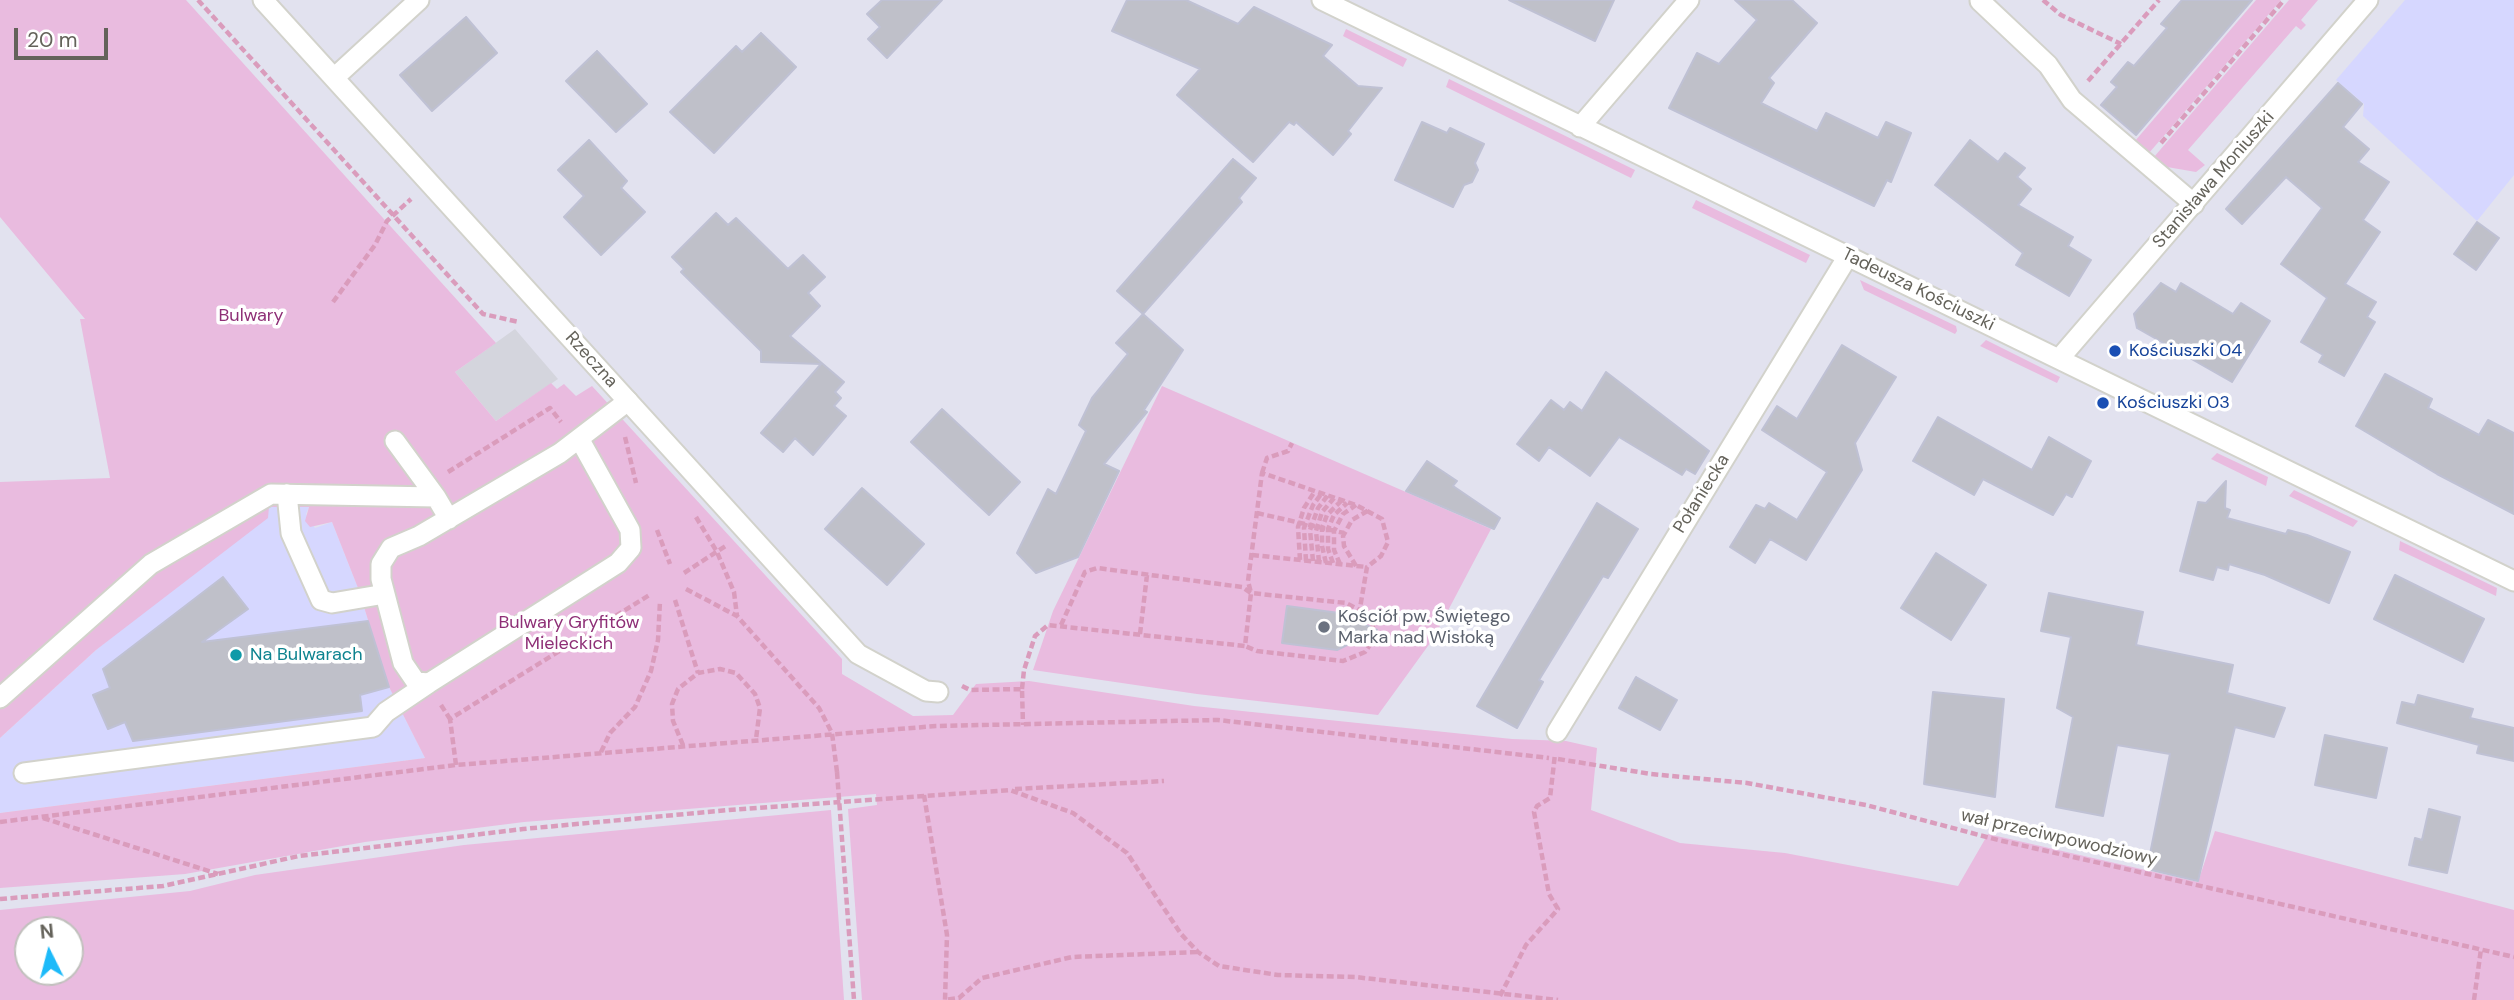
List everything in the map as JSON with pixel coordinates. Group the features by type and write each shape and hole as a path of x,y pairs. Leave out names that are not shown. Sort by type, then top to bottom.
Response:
{"street":[{"name":"Rzeczna","path":"263,0 858,654 926,691 947,688"},
{"path":"334,78 419,0"},
{"name":"Tadeusza Kościuszki","path":"1322,0 2514,581"},
{"path":"1580,127 1689,0"},
{"name":"Stanisława Moniuszki","path":"2059,359 2368,0"},
{"path":"1980,1 2048,65 2072,100 2194,204"},
{"name":"Połaniecka","path":"1557,732 1848,256"},
{"path":"429,683 416,682 403,663 385,594 381,564 391,548 449,519 573,433 628,401"},
{"path":"24,773 373,727 386,712 429,683 618,563 631,548 630,530 573,433"},
{"path":"395,441 449,519"},
{"path":"0,698 151,564 261,498 271,494 436,497"},
{"path":"287,494 291,533 321,600 332,603 385,594"}],"path":[{"path":"198,0 483,314 516,320 527,326"},
{"path":"2043,0 2061,15 2121,44"},
{"path":"2072,100 2159,0"},
{"path":"2145,162 2284,0"},
{"path":"333,302 375,245 393,215"},
{"path":"436,497 442,476 550,408 573,433"},
{"path":"1245,646 1251,593 1248,581 1262,473 1267,458 1288,452 1292,443"},
{"path":"1262,473 1369,510 1386,527 1388,542 1381,556 1367,567 1360,608"},
{"path":"1315,491 1320,562"},
{"path":"1325,494 1318,508 1317,527 1328,549 1330,563"},
{"path":"1303,561 1322,512 1334,498"},
{"path":"1313,561 1309,537 1341,500"},
{"path":"1317,527 1348,502"},
{"path":"1317,527 1356,505"},
{"path":"1357,566 1344,546 1344,533 1352,520 1369,510"},
{"path":"1257,513 1344,533"},
{"path":"1317,527 1341,565"},
{"path":"684,573 717,552 734,593 737,616"},
{"path":"1252,555 1367,567"},
{"path":"1023,725 1024,670 1035,636 1048,625 1245,646 1257,651 1343,661 1365,652 1372,642 1373,625 1369,615 1346,603 1251,593 1242,587 1090,568 1082,578 1060,626"},
{"path":"1140,634 1147,575"},
{"path":"686,589 737,616 819,708 832,733 854,1000"},
{"path":"456,765 450,719 651,594"},
{"path":"675,600 698,673"},
{"path":"601,752 610,733 635,707 651,671 658,640 660,601"},
{"path":"0,822 456,765 756,739 760,708 748,682 736,674 720,669 698,673 678,689 673,704 673,721 683,745"},
{"path":"947,688 1022,689"},
{"name":"wał przeciwpowodziowy","path":"756,739 936,726 1218,720 1594,763 1651,774 1747,783 1866,805 1998,840 2514,957"},
{"path":"1500,996 1526,945 1558,909 1549,894 1534,812 1536,806 1550,797 1554,759"},
{"path":"0,899 163,886 299,856 523,829 924,795 1164,781"},
{"path":"1010,790 1073,813 1127,853 1181,934 1198,952 1219,966 1278,975 1354,977 1500,996 1558,1000"},
{"path":"924,795 947,935 945,1000 959,998 982,978 1072,957 1198,952"},
{"path":"39,817 219,874"},
{"path":"2474,1000 2481,949"}],"shaded area":[{"path":"2405,0 2514,0 2514,175 2477,221 2363,116 2364,104 2336,80"},
{"path":"515,329 558,379 496,421 455,372"},
{"path":"268,507 309,507 306,514 315,528 332,522 358,588 389,687 425,758 0,813 0,738 96,650"}],"green space":[{"path":"0,0 186,0 496,343 455,372 496,421 551,383 557,389 564,384 576,396 592,386 842,659 842,674 913,716 953,715 976,684 1029,681 1194,706 1512,739 1566,741 1597,748 1591,810 1680,843 1785,853 1958,886 1988,834 2198,882 2215,831 2514,910 2514,1000 862,1000 848,809 877,805 876,794 524,822 365,842 185,874 0,888 0,813 425,758 389,687 358,588 332,522 310,527 305,521 309,507 269,507 268,518 96,650 0,738 0,482 110,478 80,319 85,319 0,217"},
{"path":"2256,0 2281,0 2149,153 2135,141"},
{"path":"2289,0 2318,0 2301,20 2306,25 2301,30 2296,26 2188,150 2205,165 2196,172 2167,167 2154,157"},
{"path":"1346,29 1407,59 1403,67 1343,36"},
{"path":"1449,79 1635,170 1631,178 1446,87"},
{"path":"1696,200 1810,255 1806,263 1692,208"},
{"path":"1860,280 1956,326 1957,331 1955,334 1864,290"},
{"path":"1986,340 2060,377 2057,383 1980,346"},
{"path":"1162,386 1491,529 1433,639 1378,715 1197,694 1033,670 1053,611"},
{"path":"2217,453 2268,477 2266,486 2211,459"},
{"path":"2294,490 2358,521 2353,527 2289,496"},
{"path":"2400,541 2497,588 2496,596 2399,550"},
{"path":"831,810 844,1000 0,1000 0,910 190,891 255,875 464,845"}],"building":[{"path":"882,0 942,0 887,58 868,39 880,27 867,14"},
{"path":"1127,0 1186,0 1238,24 1254,7 1332,45 1323,56 1358,86 1382,88 1348,131 1351,134 1333,155 1296,122 1294,125 1289,122 1253,162 1177,95 1200,69 1112,31"},
{"path":"1509,0 1614,0 1595,41"},
{"path":"1735,0 1792,0 1817,23 1769,78 1774,83 1761,103 1817,131 1826,113 1878,138 1886,122 1911,133 1891,182 1887,180 1874,206 1669,108 1697,53 1719,64 1757,20"},
{"path":"2182,0 2252,0 2136,135 2101,105 2117,87 2111,82 2128,62 2134,66 2167,28 2161,24"},
{"path":"466,17 497,53 432,111 400,75"},
{"path":"761,33 796,67 714,153 670,112 736,46 742,52"},
{"path":"597,51 647,104 616,132 566,81"},
{"path":"2338,83 2362,104 2343,127 2369,149 2358,162 2389,182 2363,220 2380,232 2345,284 2376,302 2367,317 2375,322 2344,376 2319,362 2323,355 2301,342 2327,298 2281,264 2322,208 2286,177 2242,224 2226,209"},
{"path":"1422,122 1447,133 1450,128 1484,144 1475,163 1478,170 1472,182 1464,185 1453,207 1395,180"},
{"path":"589,140 627,181 621,188 645,212 601,255 564,217 584,196 558,170"},
{"path":"1970,140 1998,162 2005,153 2025,168 2017,177 2031,189 2018,205 2073,237 2068,246 2091,260 2069,296 2016,265 2023,253 1935,185"},
{"path":"1233,159 1256,178 1239,198 1242,202 1143,314 1117,291"},
{"path":"716,213 728,225 736,218 788,269 803,255 825,277 808,293 820,306 790,336 844,382 835,392 841,398 834,406 846,416 813,455 795,438 783,452 761,433 821,364 761,362 761,351 681,272 684,269 672,257"},
{"path":"2477,222 2499,238 2476,270 2454,254"},
{"path":"2161,283 2176,292 2181,283 2233,314 2241,303 2270,321 2232,382 2137,328 2134,314"},
{"path":"1143,314 1183,350 1144,410 1147,412 1104,464 1119,471 1078,557 1036,573 1017,553 1048,489 1056,494 1086,431 1079,425 1092,398 1128,354 1116,343"},
{"path":"1842,345 1896,377 1855,443 1862,470 1806,560 1770,539 1755,563 1730,547 1756,505 1765,509 1769,503 1797,520 1827,472 1762,430 1777,406 1797,419"},
{"path":"1606,372 1709,451 1695,474 1686,469 1682,475 1619,437 1590,476 1549,447 1539,461 1517,444 1551,400 1564,410 1570,402 1582,411"},
{"path":"2385,374 2432,399 2428,408 2479,435 2488,420 2514,433 2514,514 2437,474 2356,426"},
{"path":"942,409 1020,482 989,515 911,442"},
{"path":"1938,417 2032,470 2049,437 2091,461 2072,497 2066,494 2053,515 1983,479 1974,495 1913,461"},
{"path":"1427,461 1457,481 1453,486 1500,518 1494,529 1406,491"},
{"path":"2226,481 2225,508 2230,510 2227,518 2286,534 2288,530 2307,535 2350,552 2329,603 2265,575 2229,564 2228,570 2217,567 2213,580 2180,571 2198,502 2206,503"},
{"path":"862,488 924,544 887,585 825,529"},
{"path":"1597,503 1638,529 1608,578 1603,576 1539,680 1543,682 1517,728 1477,706"},
{"path":"1936,553 1986,585 1951,640 1901,608"},
{"path":"2395,575 2484,619 2463,662 2374,619"},
{"name":"Na Bulwarach","path":"223,577 248,609 202,642 368,621 389,687 360,695 362,711 133,741 125,722 108,729 93,695 110,688 103,669"},
{"path":"2049,593 2143,612 2136,645 2233,665 2227,693 2285,708 2274,737 2235,727 2198,881 2147,869 2170,754 2117,745 2103,816 2056,807 2073,717 2057,708 2071,637 2041,631"},
{"name":"Kościół pw. Świętego Marka nad Wisłoką","path":"1287,606 1339,613 1377,630 1337,650 1282,643"},
{"path":"1636,677 1677,700 1660,730 1619,708"},
{"path":"1933,692 2004,699 1995,797 1924,784"},
{"path":"2418,695 2473,709 2470,718 2514,728 2514,761 2477,753 2479,745 2397,723 2402,702 2415,705"},
{"path":"2325,735 2387,748 2376,798 2315,785"},
{"path":"2429,809 2460,817 2447,873 2409,865 2415,838 2422,840"}],"place":[{"name":"Kościuszki 04","path":"2115,351"},
{"name":"Kościuszki 03","path":"2103,403"},
{"name":"Kościół pw. Świętego Marka nad Wisłoką","path":"1324,627"},
{"name":"Na Bulwarach","path":"236,655"}],"park label":[{"name":"Bulwary","path":"251,316"},
{"name":"Bulwary Gryfitów Mieleckich","path":"569,633"}]}
